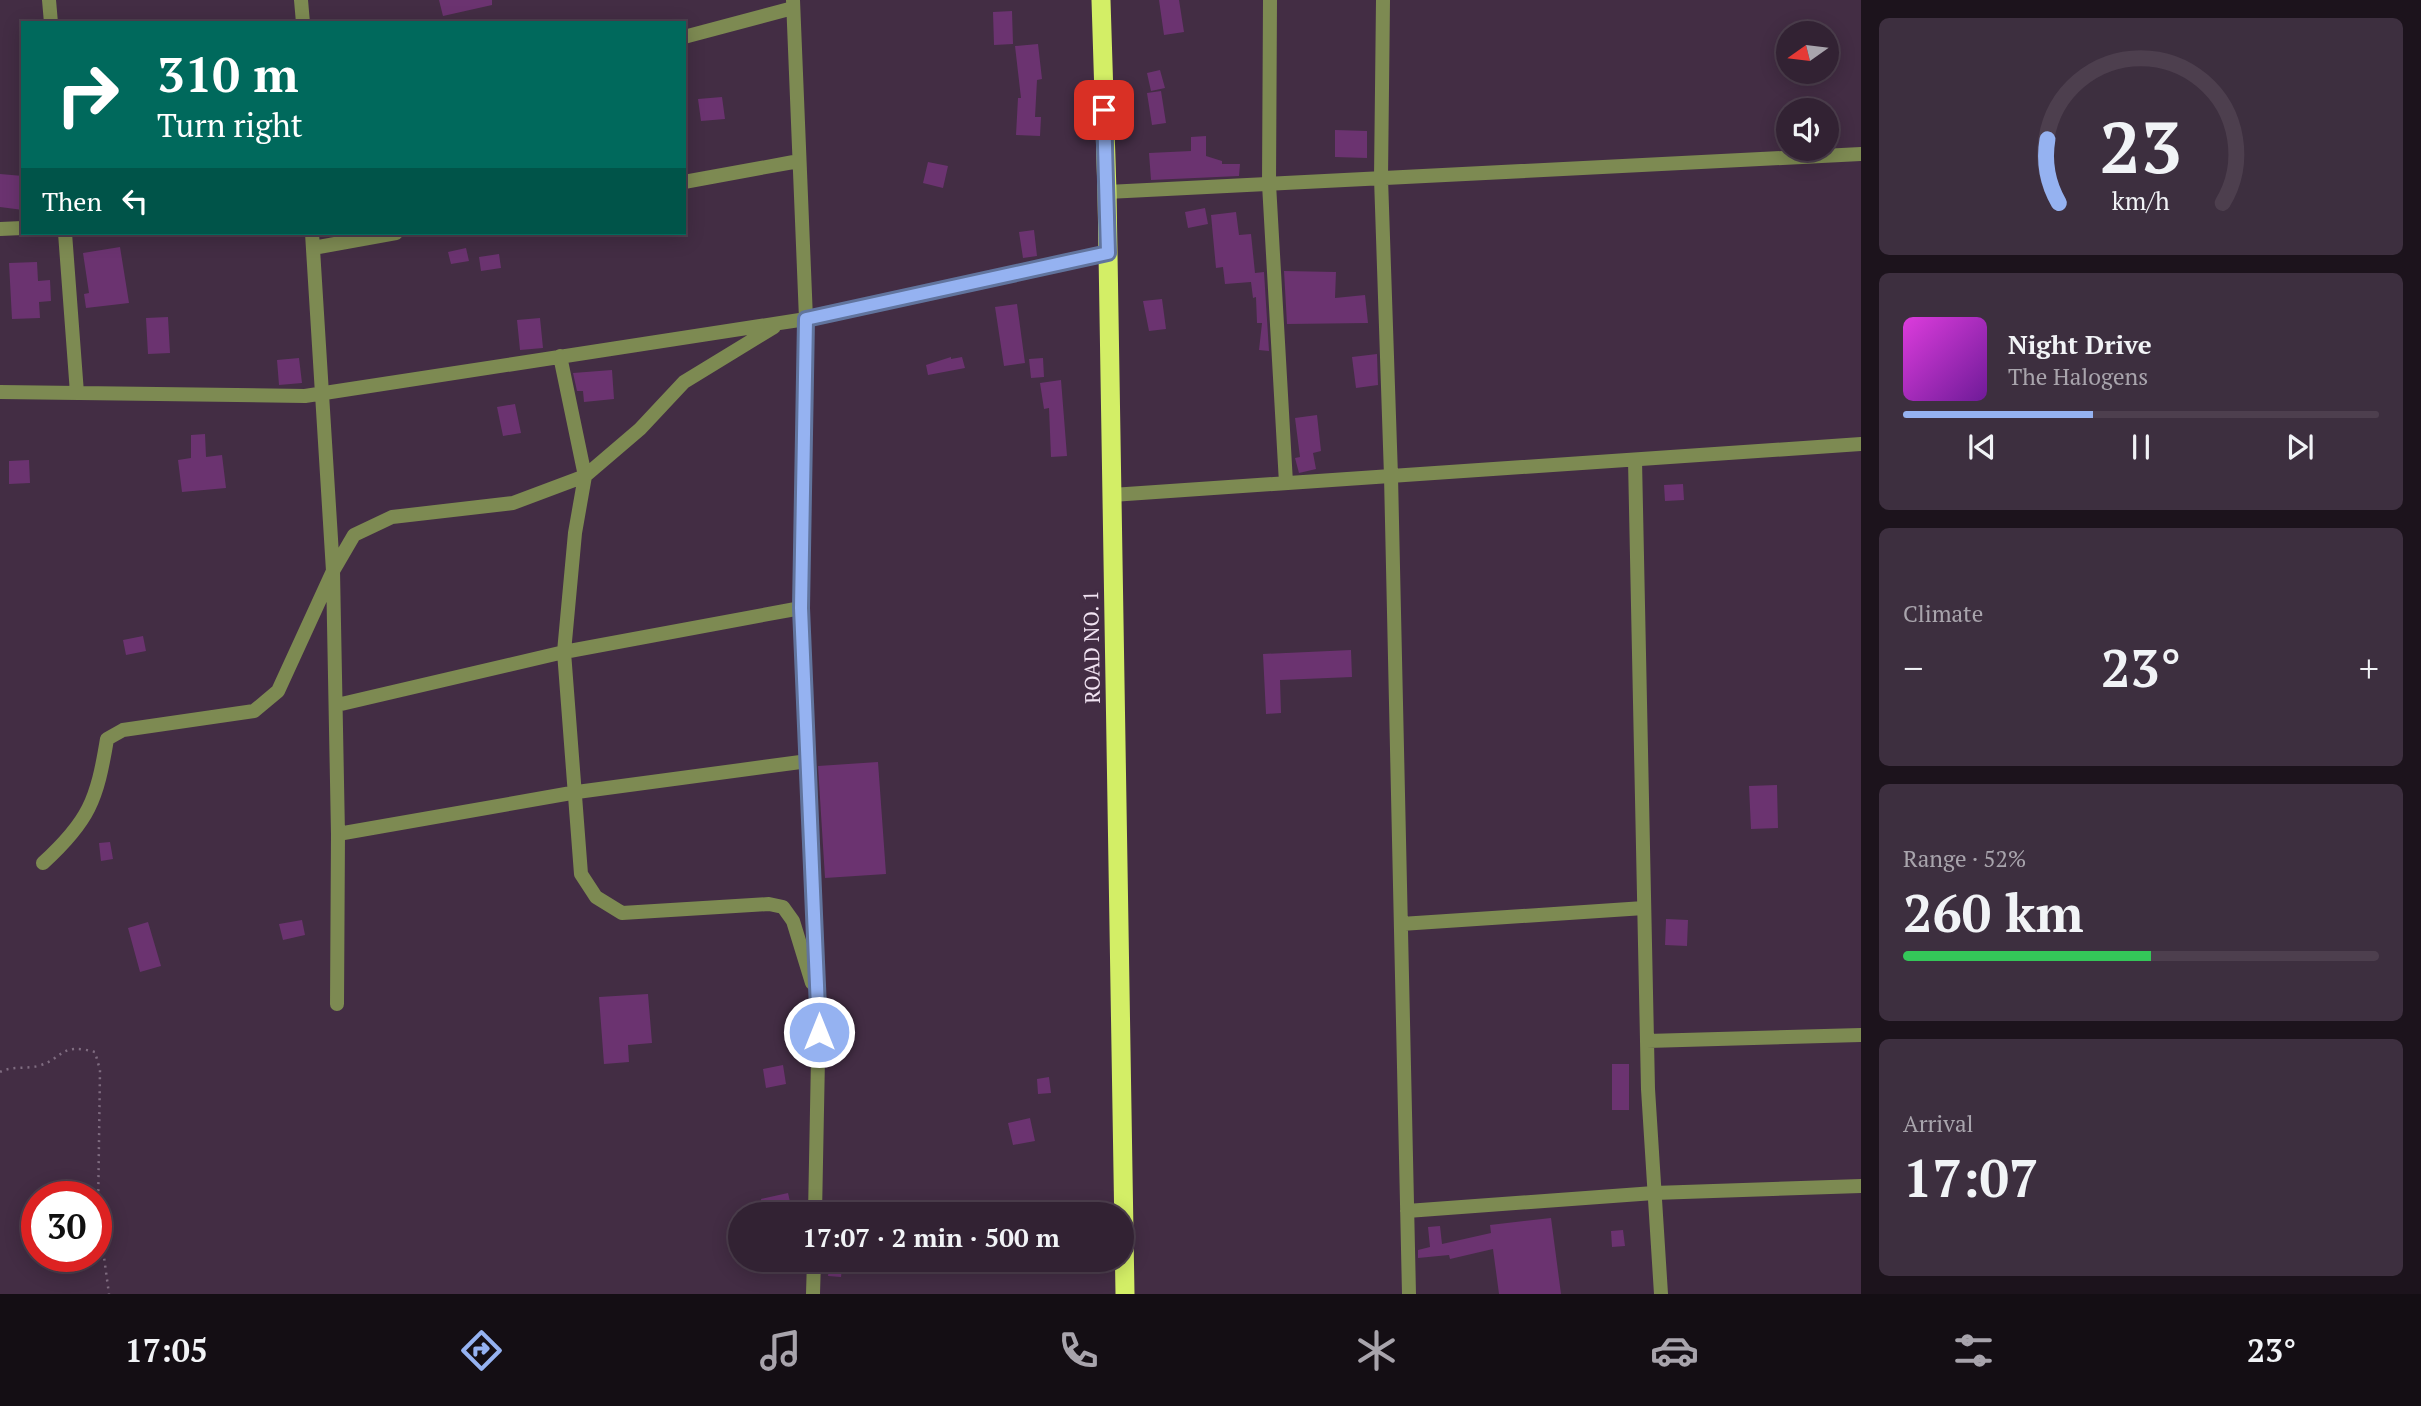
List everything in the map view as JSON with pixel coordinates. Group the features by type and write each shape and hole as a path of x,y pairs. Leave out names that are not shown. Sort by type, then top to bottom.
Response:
{"highway":[{"name":"ROAD NO. 1","path":"1101,0 1107,192 1125,1294"}],"street":[{"path":"49,0 51,21"},
{"path":"302,0 303,21"},
{"path":"1269,0 1269,184 1286,483"},
{"path":"1383,0 1381,178 1391,476 1409,1294"},
{"path":"686,36 793,4 806,319 801,608 819,1006 815,1202"},
{"path":"1107,192 1861,154"},
{"path":"686,182 799,161"},
{"path":"0,229 21,228"},
{"path":"65,235 77,393"},
{"path":"337,1004 337,705 333,571 320,393 313,240 373,235"},
{"path":"0,392 305,396 806,319 1108,253"},
{"path":"43,863 74,835 99,789 107,739 123,730 254,711 278,691 333,571 354,535 392,517 513,503 585,475 640,429 684,382 781,323"},
{"path":"560,356 585,475 564,652 577,792 577,850 581,874 596,897 622,913 769,904 783,907 793,921 819,1006"},
{"path":"1112,495 1861,444"},
{"path":"1635,460 1647,1041 1661,1294"},
{"path":"337,705 564,652 801,608"},
{"path":"338,834 577,792 808,761"},
{"path":"1401,924 1644,908"},
{"path":"1647,1041 1861,1035"},
{"path":"1407,1211 1654,1193 1861,1186"},
{"path":"813,1294 814,1272"}],"path":[{"path":"0,1072 41,1065 64,1049 95,1052 100,1070 98,1213 109,1294"}],"building":[{"path":"439,0 492,0 492,5 443,16"},
{"path":"1159,0 1179,0 1184,32 1164,35"},
{"path":"1012,11 1013,44 994,45 993,12"},
{"path":"1038,44 1042,79 1037,80 1035,117 1041,117 1040,136 1016,135 1018,98 1021,98 1015,46"},
{"path":"1160,70 1165,88 1151,91 1147,73"},
{"path":"1161,91 1166,123 1152,125 1147,93"},
{"path":"722,97 725,119 701,121 698,99"},
{"path":"1335,130 1367,131 1367,158 1335,157"},
{"path":"1206,136 1206,156 1222,161 1222,164 1240,164 1239,176 1151,180 1149,153 1191,151 1191,137"},
{"path":"928,162 948,166 943,188 923,183"},
{"path":"0,174 21,176 21,210 0,207"},
{"path":"1205,208 1208,224 1188,228 1185,212"},
{"path":"1236,212 1239,235 1251,234 1255,273 1264,272 1269,351 1259,350 1262,323 1257,323 1256,297 1253,298 1251,282 1225,284 1223,267 1216,268 1211,215"},
{"path":"1034,230 1037,256 1023,258 1019,232"},
{"path":"120,247 129,303 86,308 84,294 89,293 83,253"},
{"path":"466,248 469,261 451,264 448,252"},
{"path":"499,254 501,268 481,271 479,257"},
{"path":"37,262 38,281 50,280 51,301 39,302 40,318 12,319 9,263"},
{"path":"1284,271 1336,272 1335,298 1365,295 1368,323 1287,324"},
{"path":"1162,299 1166,329 1149,331 1143,301"},
{"path":"1017,304 1025,363 1004,366 995,307"},
{"path":"168,317 170,353 148,354 146,318"},
{"path":"540,318 543,348 520,350 517,320"},
{"path":"1377,354 1378,385 1356,388 1352,357"},
{"path":"951,357 962,357 965,368 928,375 926,365"},
{"path":"299,358 302,383 279,385 277,360"},
{"path":"1043,358 1044,377 1031,378 1029,359"},
{"path":"612,370 614,399 584,402 583,391 577,391 573,373"},
{"path":"1061,380 1067,456 1051,457 1049,408 1044,409 1040,383"},
{"path":"515,404 521,433 503,436 497,407"},
{"path":"1317,415 1321,451 1313,453 1316,469 1299,473 1295,458 1300,457 1295,418"},
{"path":"205,434 206,457 222,455 226,488 182,492 178,460 191,458 191,435"},
{"path":"29,460 30,483 9,484 9,461"},
{"path":"1683,484 1684,500 1665,501 1664,485"},
{"path":"143,636 146,651 126,655 123,640"},
{"path":"1351,650 1352,677 1280,680 1281,713 1266,714 1263,654"},
{"path":"878,762 886,874 825,878 818,766"},
{"path":"1777,785 1778,828 1751,829 1749,786"},
{"path":"110,842 113,859 101,861 99,843"},
{"path":"1666,919 1688,920 1687,946 1665,945"},
{"path":"302,920 305,935 283,940 279,924"},
{"path":"148,922 161,966 140,972 128,928"},
{"path":"648,994 652,1043 628,1045 629,1062 604,1064 599,997"},
{"path":"1612,1064 1629,1064 1629,1110 1612,1110"},
{"path":"783,1065 786,1084 766,1088 763,1069"},
{"path":"1049,1077 1051,1093 1038,1094 1037,1079"},
{"path":"1030,1118 1035,1141 1013,1145 1008,1123"},
{"path":"788,1193 790,1202 761,1202 761,1199"},
{"path":"1551,1218 1561,1294 1499,1294 1493,1249 1450,1259 1449,1255 1418,1258 1418,1250 1430,1247 1428,1227 1440,1226 1442,1244 1491,1233 1490,1225"},
{"path":"1623,1230 1625,1246 1612,1247 1611,1231"},
{"path":"828,1272 842,1272 841,1277 828,1276"}],"route":[{"path":"819,1032 801,608 806,319 1108,253 1104,110"}]}
